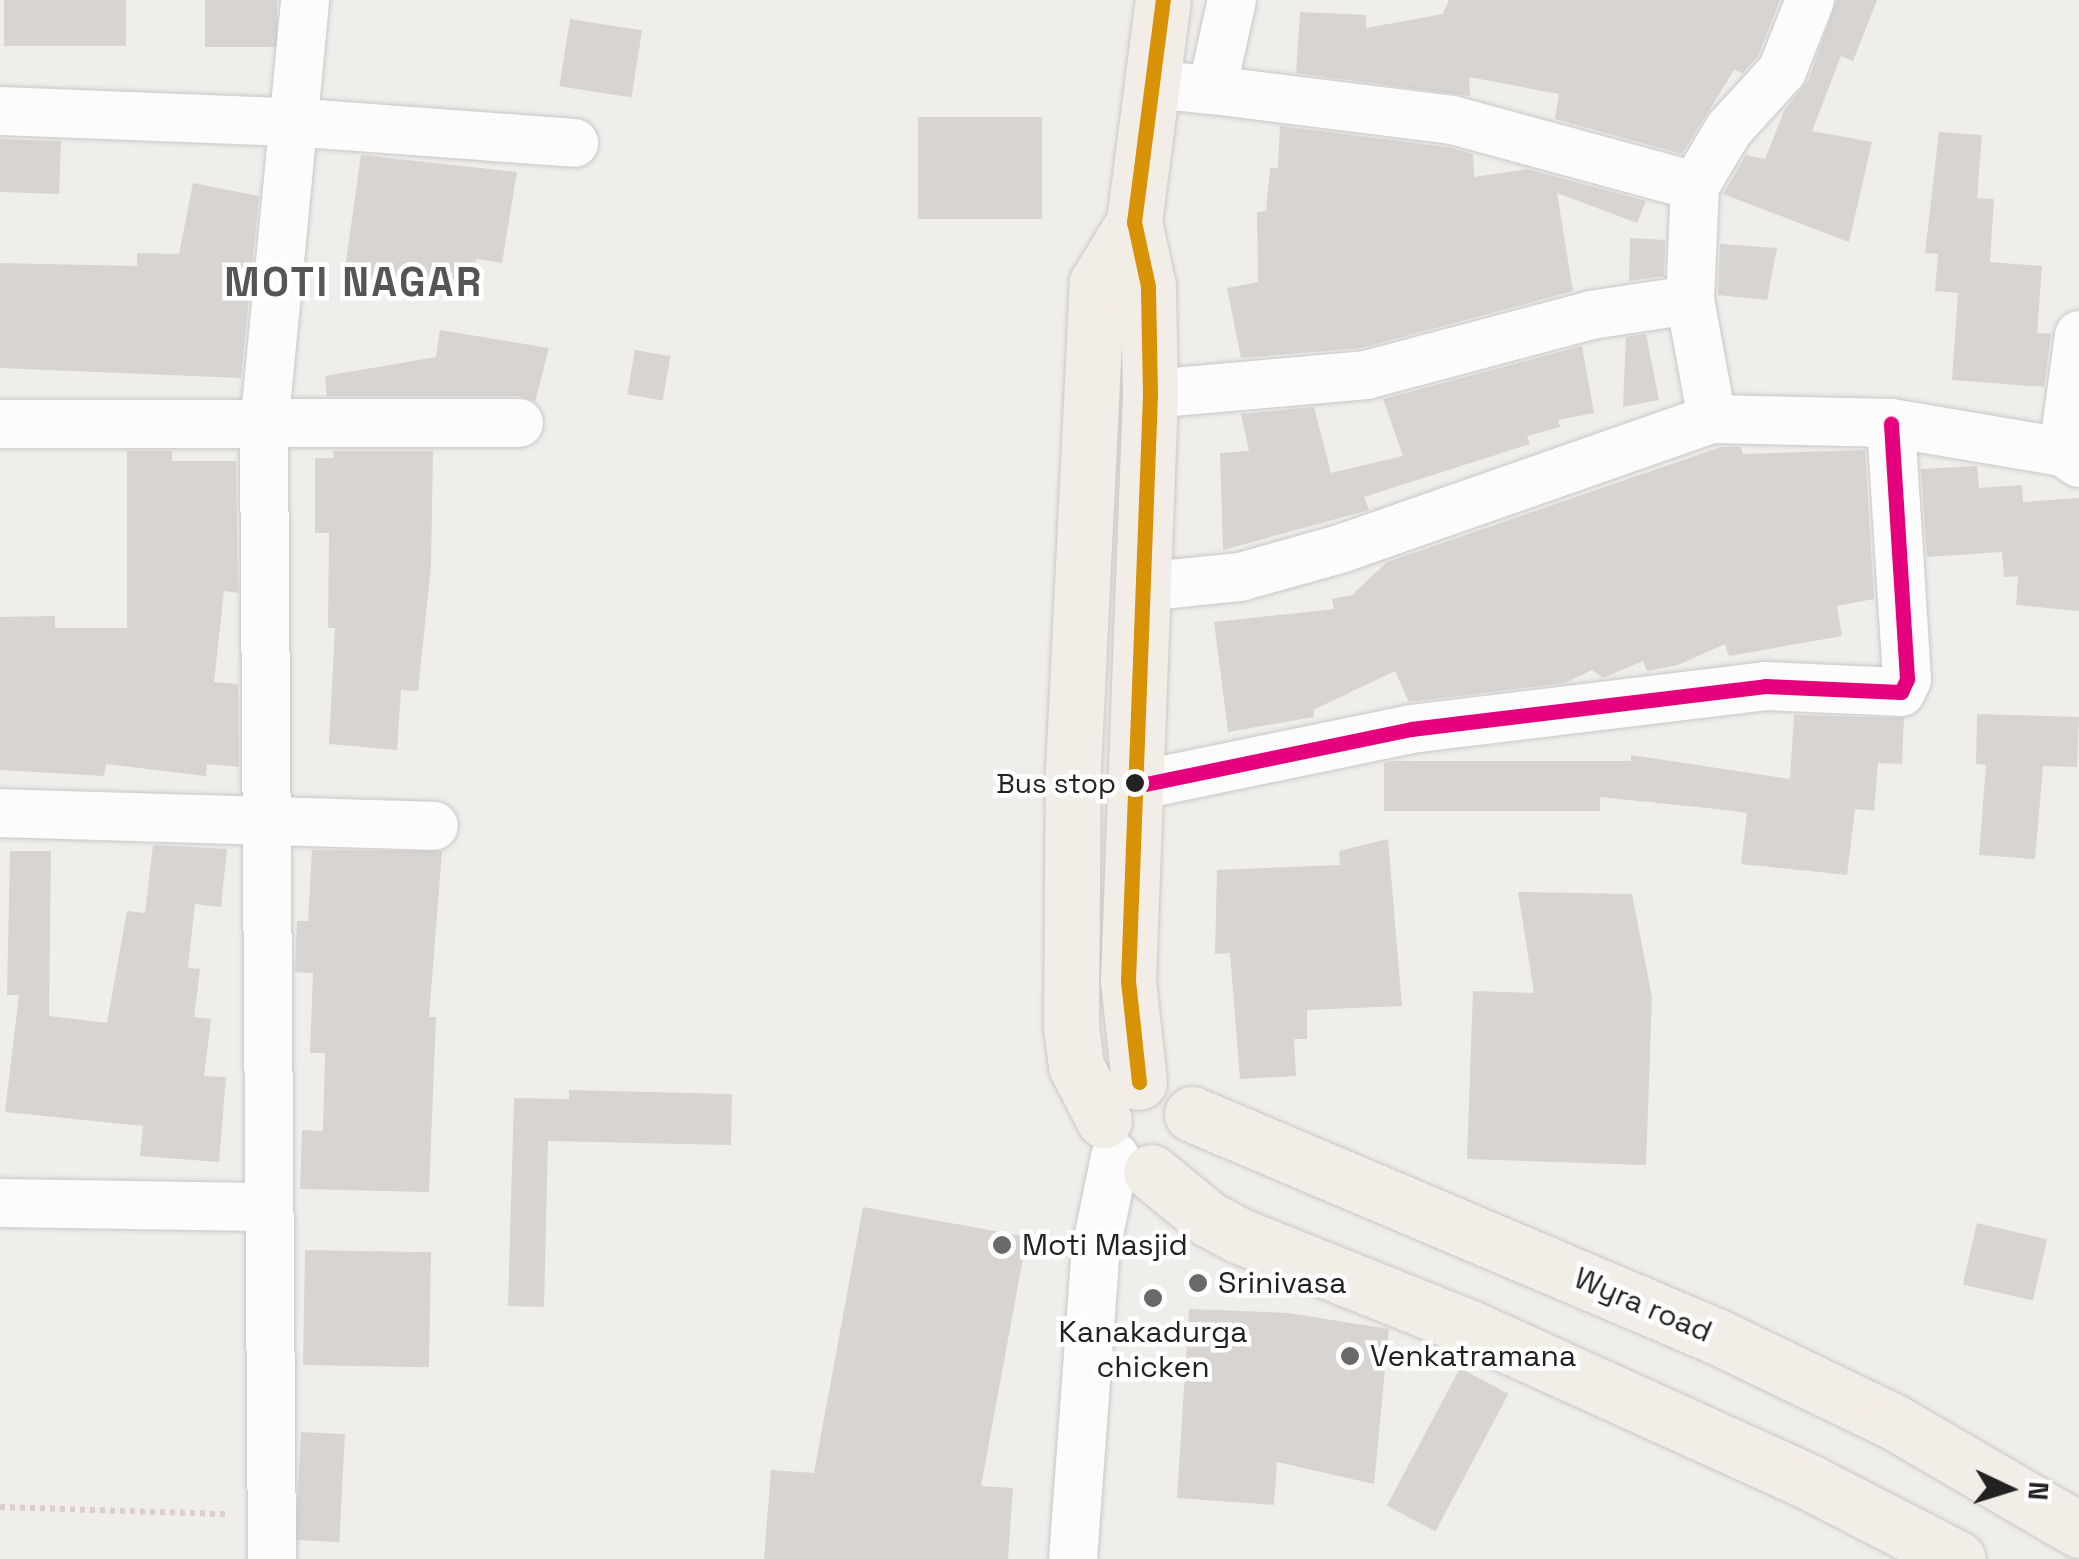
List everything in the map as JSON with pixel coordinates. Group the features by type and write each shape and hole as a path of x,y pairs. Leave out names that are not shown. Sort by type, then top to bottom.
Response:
{"main road":[{"path":"1127,1133 1128,980 1150,394 1148,286 1134,222 1148,83 1163,0"},
{"path":"1134,222 1097,282 1073,770 1071,1028 1076,1066 1127,1133 1208,1219 1240,1236 1470,1328 1811,1483 1958,1559"},
{"name":"Wyra road","path":"1127,1133 1161,1083 1180,1094 1192,1114 1718,1337 1894,1422 2079,1530"}],"street":[{"path":"272,1537 263,820 264,428 290,122 305,0"},
{"path":"1212,90 1232,0"},
{"path":"1712,419 1690,300 1695,186 1729,129 1782,71 1810,0"},
{"path":"1148,83 1452,120 1695,186"},
{"path":"0,111 290,122 574,143"},
{"path":"1150,394 1366,375 1590,314 1690,300"},
{"path":"1142,586 1240,578 1326,553 1712,419 1892,424 2071,458 2079,335"},
{"path":"0,424 264,428 519,423"},
{"path":"1136,786 1490,720 1765,686 1901,692 1907,679 1892,424"},
{"path":"0,813 434,826"},
{"path":"1073,1559 1096,1249 1127,1133"},
{"path":"0,1203 266,1207"}],"path":[{"path":"0,1508 272,1537"}],"building":[{"path":"4,0 126,0 126,46 4,46"},
{"path":"205,0 277,0 277,47 205,47"},
{"path":"1449,0 1780,0 1758,56 1743,73 1734,70 1682,154 1555,119 1559,94 1469,77 1470,96 1296,73 1300,12 1366,15 1366,28 1443,14"},
{"path":"1837,0 1877,0 1853,61 1841,56 1812,131 1872,142 1849,242 1723,194 1746,155 1765,159 1785,109 1808,81"},
{"path":"570,19 642,30 631,98 559,86"},
{"path":"918,117 1042,117 1042,219 918,219"},
{"path":"1280,126 1447,147 1473,154 1474,177 1527,169 1646,201 1637,223 1557,193 1573,291 1361,348 1241,358 1227,288 1258,282 1257,212 1266,211 1270,168 1278,168"},
{"path":"1939,132 1982,135 1977,198 1994,199 1990,262 2042,266 2037,333 2051,334 2044,387 1952,380 1958,293 1935,291 1938,254 1925,253"},
{"path":"0,139 61,141 59,194 0,192"},
{"path":"361,155 517,172 502,263 476,259 470,297 344,275"},
{"path":"193,183 259,196 241,378 0,368 0,263 137,266 137,253 179,254"},
{"path":"1630,238 1665,240 1664,276 1629,281"},
{"path":"1720,244 1777,248 1767,300 1718,295"},
{"path":"440,330 549,348 535,402 519,396 327,396 325,376 436,357"},
{"path":"1646,334 1659,400 1623,407 1626,337"},
{"path":"1582,346 1594,413 1558,420 1560,427 1527,436 1530,444 1364,497 1369,510 1223,550 1220,453 1249,451 1241,414 1314,407 1331,473 1403,456 1383,399"},
{"path":"635,350 670,356 663,401 627,394"},
{"path":"1721,447 1741,447 1743,454 1865,450 1874,599 1837,606 1842,636 1729,656 1725,644 1678,665 1647,671 1643,661 1603,678 1592,670 1565,683 1409,702 1395,671 1313,710 1314,717 1228,732 1214,622 1334,609 1332,599 1352,595 1387,562"},
{"path":"127,451 172,451 172,461 236,461 238,593 224,591 214,682 238,684 239,767 207,764 206,776 106,764 104,776 0,770 0,617 55,616 55,628 127,628"},
{"path":"333,451 433,451 431,566 418,691 401,690 397,750 329,744 335,628 328,628 329,533 315,533 315,458 334,458"},
{"path":"1977,466 1979,488 2022,485 2023,502 2079,498 2079,611 2016,605 2018,576 2004,577 2002,552 1927,557 1921,469"},
{"path":"1977,714 2079,717 2077,767 2043,766 2035,859 1979,855 1986,765 1976,764"},
{"path":"1794,715 1904,718 1902,764 1878,763 1874,811 1855,809 1847,875 1741,864 1747,813 1726,810 1600,797 1600,811 1384,811 1384,763 1391,761 1631,761 1631,755 1790,779"},
{"path":"1388,839 1402,1006 1307,1010 1307,1039 1294,1039 1296,1076 1240,1079 1230,953 1215,954 1217,870 1340,865 1339,851"},
{"path":"153,845 227,849 221,907 195,904 188,968 200,969 194,1017 211,1019 204,1076 226,1077 219,1162 140,1156 143,1126 5,1112 19,995 7,995 10,851 51,851 49,1016 107,1023 127,911 145,913"},
{"path":"312,850 442,851 429,1017 436,1017 429,1192 300,1189 302,1130 323,1131 325,1053 310,1053 313,973 295,972 297,921 308,921"},
{"path":"1518,892 1632,894 1652,997 1646,1165 1467,1159 1473,991 1534,993"},
{"path":"569,1090 732,1094 731,1145 548,1141 544,1307 508,1306 514,1098 569,1099"},
{"path":"863,1207 1027,1237 981,1486 1013,1488 1008,1559 764,1559 771,1470 814,1473"},
{"path":"1977,1223 2047,1239 2033,1301 1963,1284"},
{"path":"305,1250 431,1252 429,1367 303,1365"},
{"path":"1189,1309 1288,1313 1389,1329 1374,1484 1277,1462 1274,1505 1177,1498"},
{"path":"1460,1368 1509,1394 1435,1532 1387,1506"},
{"path":"301,1432 345,1434 339,1542 295,1540"}],"transit line":[{"path":"1139,1082 1128,980 1150,394 1148,286 1134,222 1163,0"},
{"path":"1136,786 1411,729 1765,686 1901,692 1907,679 1891,423"}],"place":[{"name":"Bus stop","path":"1135,783"},
{"name":"Moti Masjid","path":"1002,1245"},
{"name":"Srinivasa","path":"1198,1283"},
{"name":"Kanakadurga chicken","path":"1153,1298"},
{"name":"Venkatramana","path":"1350,1356"}],"district":[{"name":"MOTI NAGAR","path":"354,283"}]}
